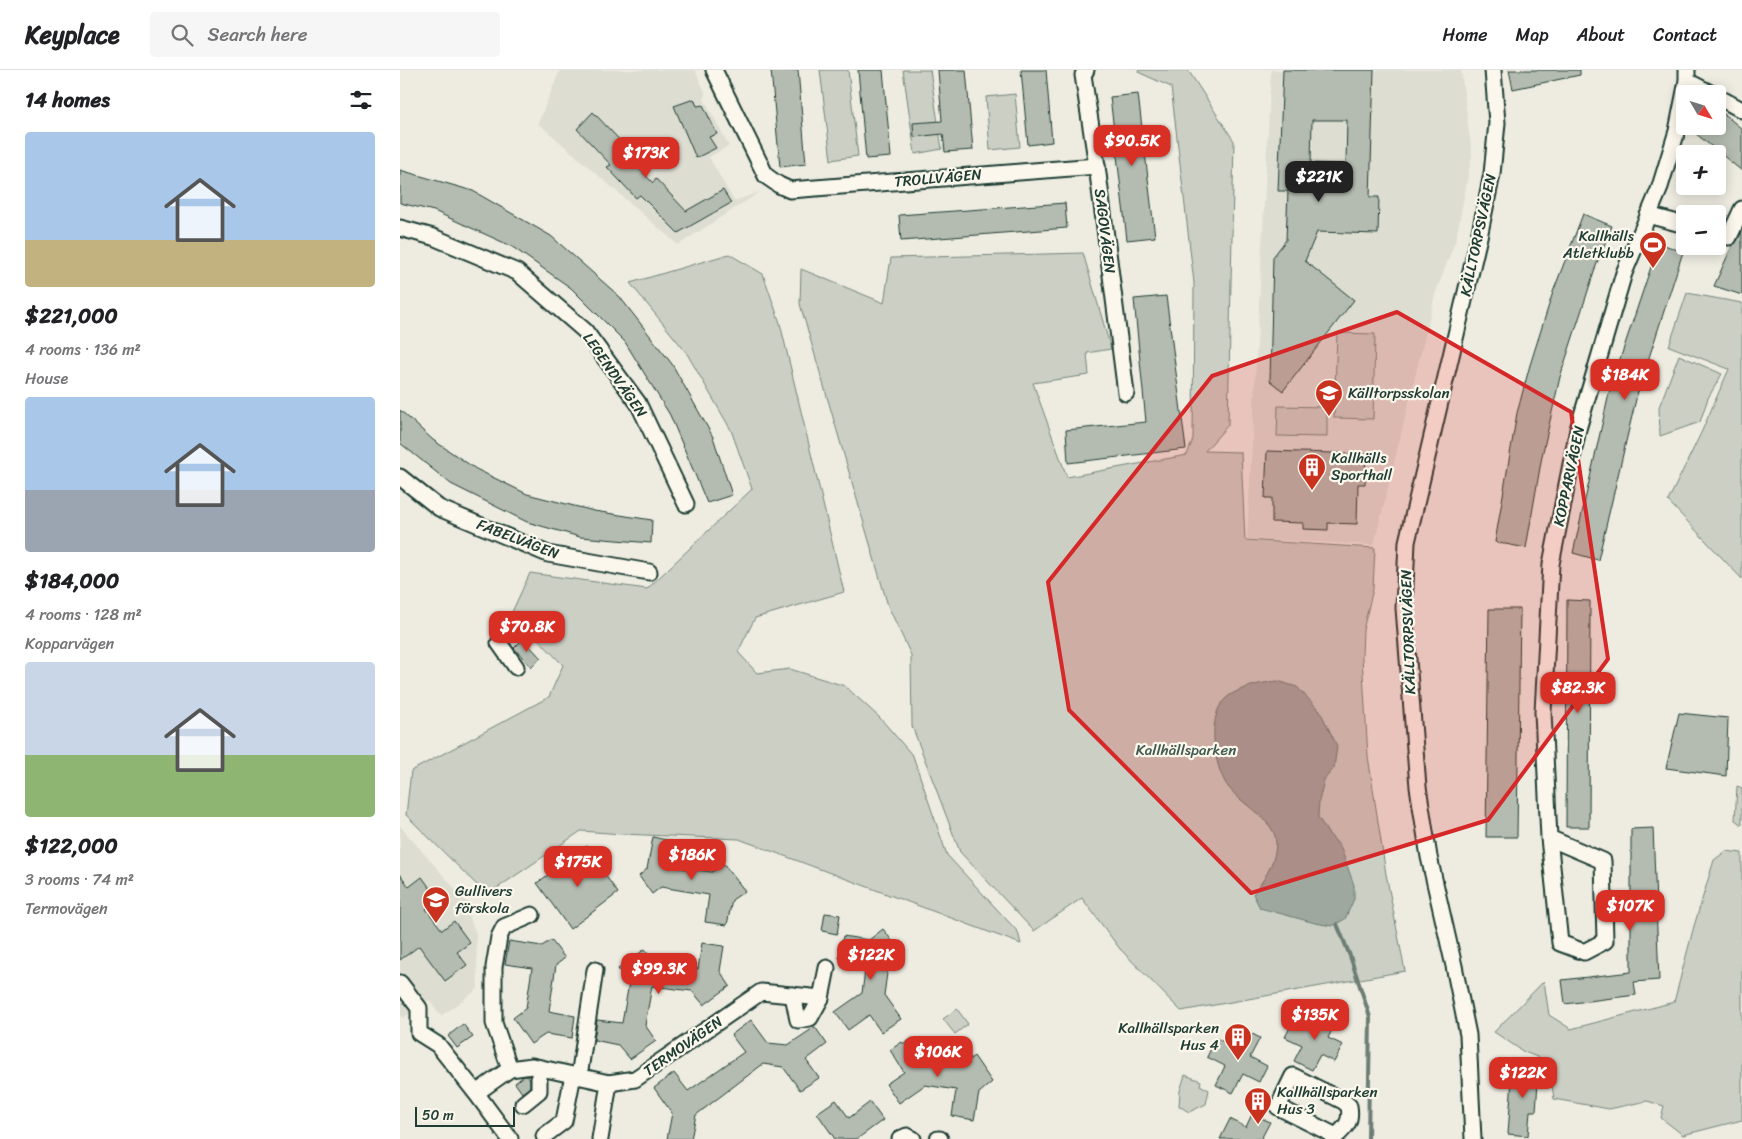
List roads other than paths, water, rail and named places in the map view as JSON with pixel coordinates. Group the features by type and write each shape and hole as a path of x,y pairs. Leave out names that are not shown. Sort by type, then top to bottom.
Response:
{"street":[{"name":"TROLLVÄGEN","path":"714,70 766,176 779,186 791,190 1097,166"},
{"name":"SAGOVÄGEN","path":"1086,70 1082,75 1097,166 1126,393"},
{"name":"KÄLLTORPSVÄGEN","path":"1473,1139 1468,1034 1429,857 1418,787 1404,608 1407,542 1479,237 1492,174 1497,123 1493,70"},
{"path":"1687,76 1700,85"},
{"name":"KOPPARVÄGEN","path":"1549,838 1603,861 1605,941 1584,952 1560,943 1549,838 1543,712 1551,564 1578,429 1624,273 1659,190 1677,131 1687,76"},
{"path":"1726,101 1742,110"},
{"path":"1726,236 1728,237 1742,209"},
{"path":"1648,215 1676,223"},
{"name":"LEGENDVÄGEN","path":"400,228 433,237 516,272 585,331 638,404 686,504"},
{"name":"FABELVÄGEN","path":"400,477 439,508 548,554 649,572"},
{"path":"499,643 516,668"},
{"path":"476,1093 510,1069 494,1023 494,967 499,937 504,927 532,915"},
{"path":"793,995 798,1020 810,1018 821,998 827,968"},
{"path":"544,1136 564,1121 576,1076 596,970"},
{"path":"400,983 419,1008 419,1033 438,1045 510,1139"},
{"name":"TERMOVÄGEN","path":"510,1069 532,1066 609,1083 635,1079 760,992 821,998"},
{"path":"523,1104 539,1091 539,1068"},
{"path":"1293,1076 1343,1101 1349,1106 1351,1116 1348,1125 1335,1138 1278,1107 1293,1076"},
{"path":"600,1139 609,1083"},
{"path":"900,1139 907,1136 913,1139"}],"waterway":[{"path":"1337,924 1350,956 1370,1017 1368,1139"}],"place":[{"name":"Kallhälls Atletklubb","path":"1653,269"},
{"name":"Källtorpsskolan","path":"1329,417"},
{"name":"Kallhälls Sporthall","path":"1312,491"},
{"name":"Gullivers förskola","path":"436,924"},
{"name":"Kallhällsparken Hus 4","path":"1238,1061"},
{"name":"Kallhällsparken Hus 3","path":"1258,1125"}],"park label":[{"name":"Kallhällsparken","path":"1186,750"}]}
